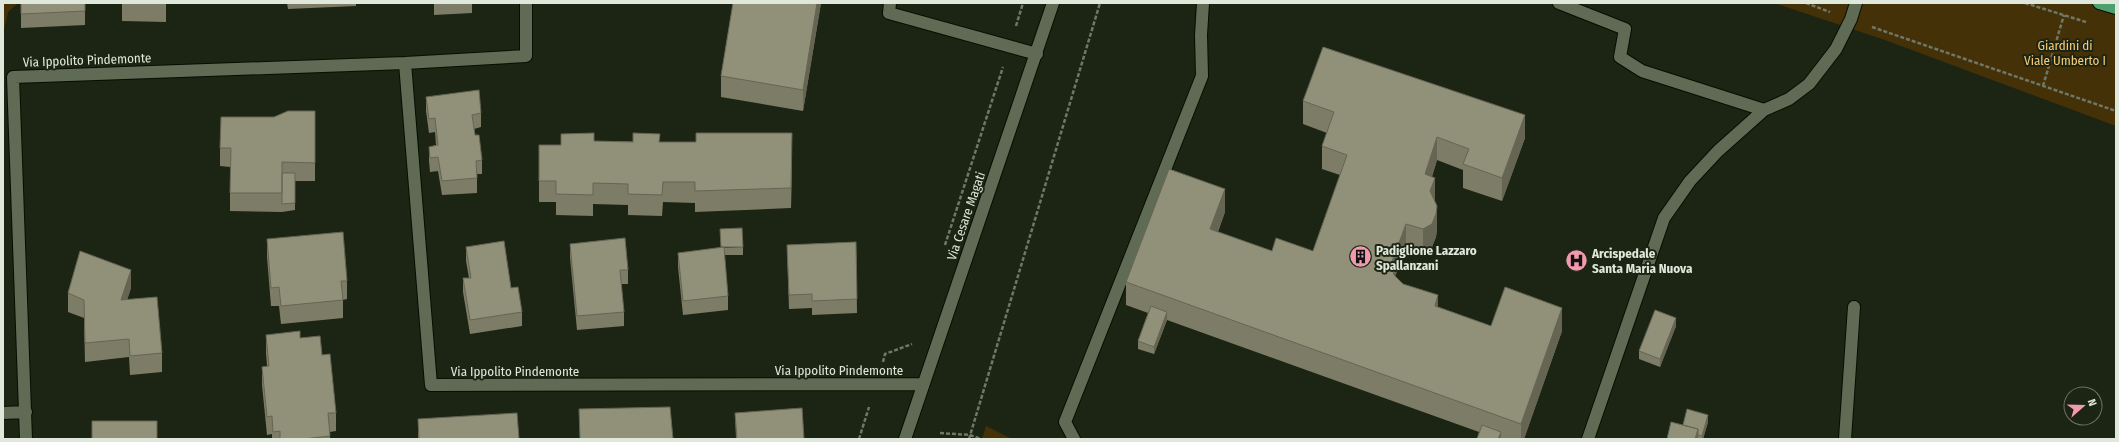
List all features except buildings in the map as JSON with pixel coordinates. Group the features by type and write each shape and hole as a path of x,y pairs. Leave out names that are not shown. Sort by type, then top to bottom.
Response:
{"main road":[{"path":"2100,3 2116,8"}],"street":[{"name":"Via Ippolito Pindemonte","path":"26,439 13,77 405,63 526,56 526,3"},
{"path":"890,3 889,13 1037,54"},
{"name":"Via Cesare Magati","path":"905,439 922,384 1037,54 1053,3"},
{"path":"1074,439 1065,422 1202,76 1203,3"},
{"path":"1559,3 1625,29 1620,57 1642,70 1764,110"},
{"path":"1588,439 1664,218 1690,181 1718,151 1764,110 1789,99 1810,84 1836,50 1851,19 1856,3"},
{"name":"Via Ippolito Pindemonte","path":"405,63 431,385 922,384"},
{"path":"1845,439 1854,307"},
{"path":"3,413 26,412"}],"path":[{"path":"944,248 1023,3"},
{"path":"970,439 970,434 1100,3"},
{"path":"1806,3 2116,111"},
{"path":"2025,3 2094,24"},
{"path":"2043,86 2064,15"},
{"path":"859,439 885,354 913,344 915,337"},
{"path":"940,433 970,434 980,439"}],"green space":[{"path":"3,3 18,3 8,12 3,34"},
{"name":"Giardini di Viale Umberto I","path":"1774,3 2116,3 2116,126 1885,40"},
{"path":"986,426 1012,439 982,439"}],"place":[{"name":"Padiglione Lazzaro Spallanzani","path":"1361,257"},
{"name":"Arcispedale Santa Maria Nuova","path":"1576,260"}]}
